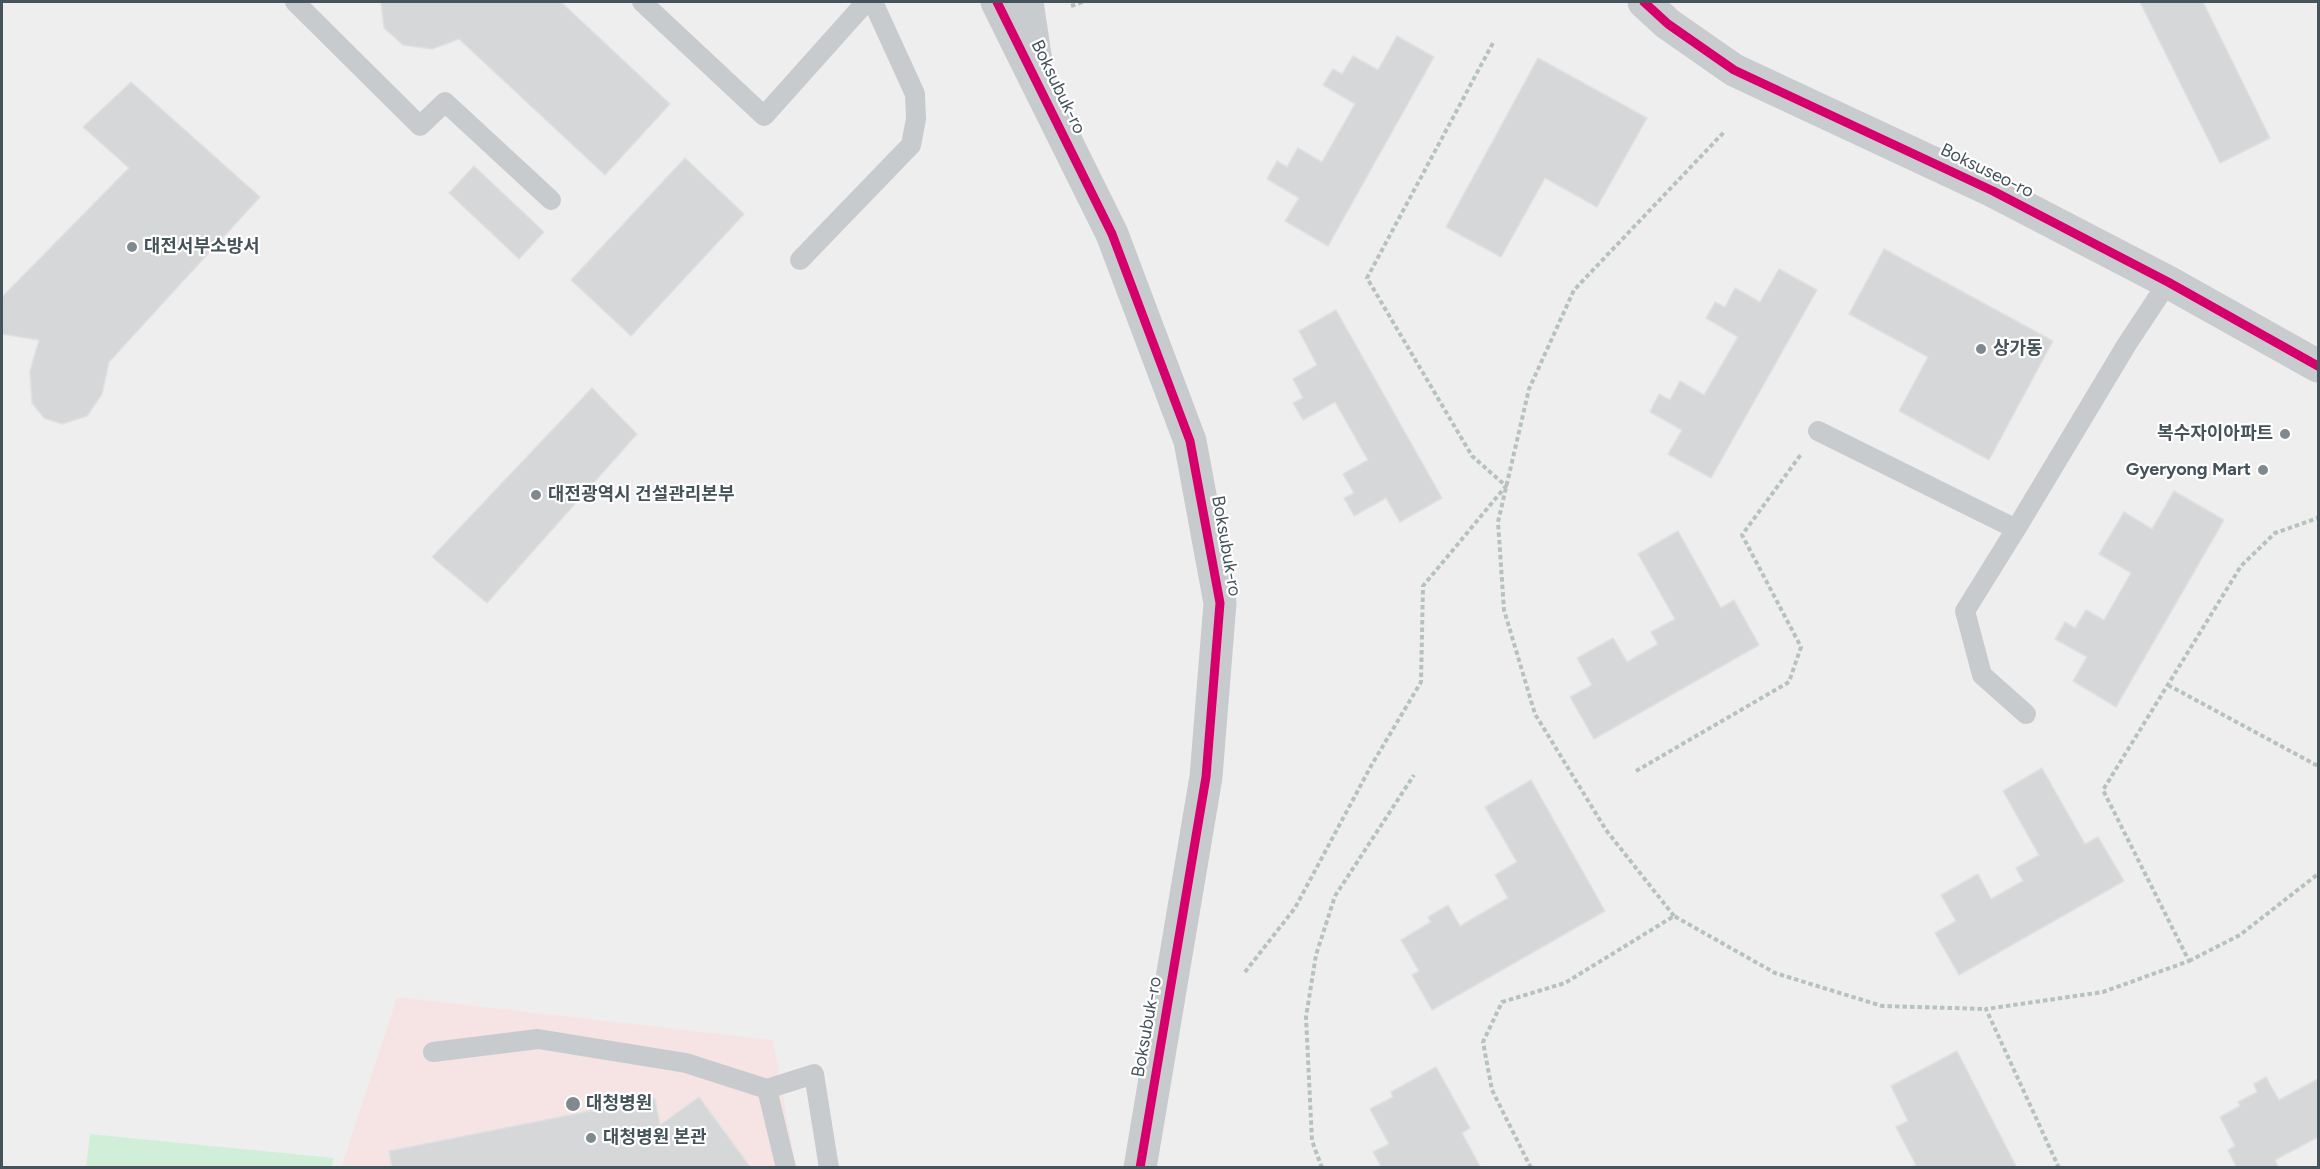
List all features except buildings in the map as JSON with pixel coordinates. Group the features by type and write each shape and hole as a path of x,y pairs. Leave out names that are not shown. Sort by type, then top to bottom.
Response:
{"street":[{"name":"Boksubuk-ro","path":"998,2 1112,234 1190,441 1220,603 1206,777 1140,1167"},
{"path":"1027,2 1040,87"},
{"name":"Boksuseo-ro","path":"1644,2 1668,24 1734,70 1993,191 2168,282 2319,366"}],"lane":[{"path":"295,2 420,126 445,102 551,200"},
{"path":"642,2 764,116 866,2"},
{"path":"800,260 911,145 916,119 915,94 873,2"},
{"path":"2026,714 1982,675 1965,611 2127,344 2168,282"},
{"path":"1818,431 2016,529"},
{"path":"433,1052 538,1039 686,1063 767,1089 814,1074 829,1167"},
{"path":"767,1089 786,1167"}],"path":[{"path":"1071,6 1083,2"},
{"path":"1494,41 1367,278 1472,456 1506,486"},
{"path":"1725,131 1574,290 1529,388 1498,522 1504,610 1535,714 1606,830 1674,916 1775,974 1882,1006 1986,1009 2103,992 2189,961 2240,935 2319,874"},
{"path":"1636,771 1789,682 1801,646 1742,535 1818,431"},
{"path":"1245,972 1295,908 1371,766 1421,682 1423,586 1506,486"},
{"path":"2189,961 2103,790 2241,566 2275,532 2319,518"},
{"path":"2168,685 2319,766"},
{"path":"1322,1167 1312,1141 1306,1017 1316,955 1335,896 1414,775"},
{"path":"1531,1167 1492,1090 1483,1042 1502,1002 1565,983 1674,916"},
{"path":"1986,1009 2059,1167"}],"shaded area":[{"name":"대청병원","path":"397,997 773,1040 796,1167 341,1168"}],"green space":[{"path":"90,1134 334,1158 331,1168 86,1167"}],"cycle path":[{"path":"997,2 1112,234 1190,441 1220,603 1206,777 1140,1168"},
{"path":"1644,2 1668,24 1734,70 1993,191 2168,282 2318,366"}],"place":[{"name":"대전서부소방서","path":"132,247"},
{"name":"상가동","path":"1981,349"},
{"name":"복수자이아파트","path":"2285,434"},
{"name":"Gyeryong Mart","path":"2263,470"},
{"name":"대전광역시 건설관리본부","path":"536,495"},
{"name":"대청병원","path":"573,1104"},
{"name":"대청병원 본관","path":"591,1138"}]}
